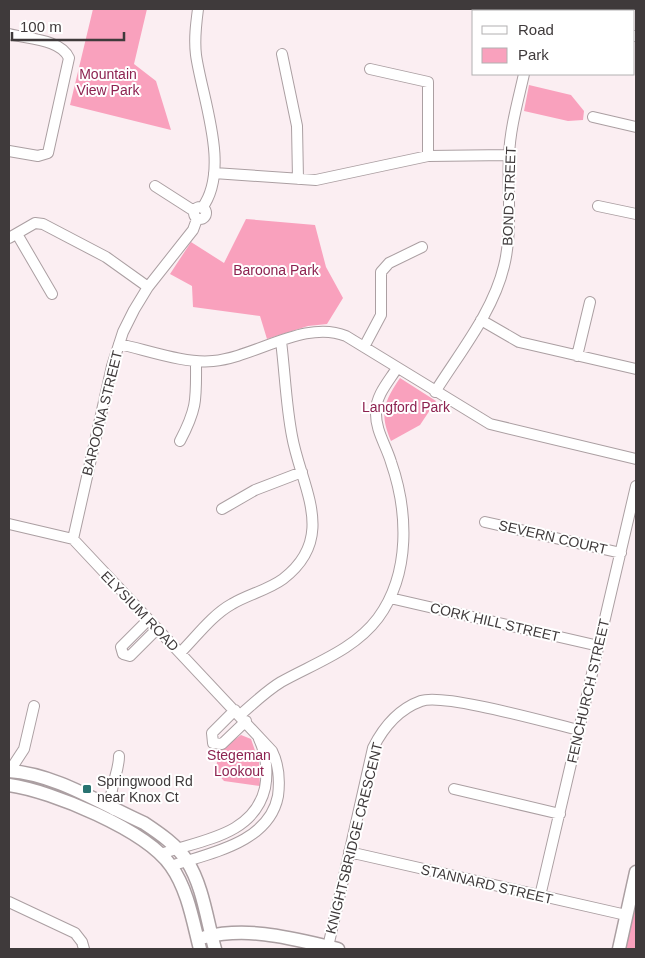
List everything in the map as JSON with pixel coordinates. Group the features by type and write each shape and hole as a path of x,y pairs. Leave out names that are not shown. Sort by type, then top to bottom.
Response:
{"main road":[{"path":"9,772 33,774 144,823 176,848 187,861 195,878 215,949"},
{"path":"9,785 28,788 52,796 137,835 161,854 179,880 197,939 210,931 238,924 263,933"},
{"path":"618,949 636,872"},
{"path":"210,931 263,933 333,948"},
{"path":"222,949 236,932"}],"street":[{"name":"BAROONA STREET","path":"73,539 112,366 119,344 134,310 148,287 193,230 198,212 209,197 214,173 214,146 196,53 198,9"},
{"path":"9,34 59,46 66,51 69,58 51,147 45,156 32,156 9,151"},
{"path":"282,54 297,126 298,179"},
{"path":"370,69 428,82 428,156"},
{"name":"BOND STREET","path":"435,392 481,320 499,283 508,244 509,155 524,75"},
{"path":"592,117 636,127"},
{"path":"214,173 298,179 335,178 428,156 509,155"},
{"path":"155,186 198,212"},
{"path":"598,206 636,214"},
{"path":"52,294 13,236 35,224 43,224 106,257 148,287"},
{"path":"364,347 381,314 381,272 389,263 422,247"},
{"path":"577,356 590,302"},
{"path":"481,320 518,342 636,369"},
{"path":"119,344 196,361 235,358 308,332 334,331 364,347 490,424 636,459"},
{"path":"180,653 217,616 232,604 284,578 306,553 313,532 314,517 292,436 281,342"},
{"path":"180,441 193,417 196,361"},
{"path":"240,716 280,683 330,658 358,638 378,618 390,598 398,572 403,544 404,519 400,490 378,429 376,411 378,398 397,368"},
{"path":"222,509 274,481 302,472"},
{"name":"FENCHURCH STREET","path":"540,896 636,486"},
{"name":"SEVERN COURT","path":"485,522 620,553"},
{"path":"9,524 73,539"},
{"name":"ELYSIUM ROAD","path":"73,539 148,620 254,729 277,761 278,790 271,814 263,824 242,841 171,866"},
{"name":"CORK HILL STREET","path":"390,598 599,646"},
{"path":"148,620 121,647 123,654 130,656 157,628"},
{"name":"KNIGHTSBRIDGE CRESCENT","path":"333,948 349,852 373,748 385,726 411,706 435,698 579,730"},
{"path":"9,772 18,761 24,749 34,706"},
{"name":"ELYSIUM ROAD","path":"161,854 232,830 243,824 259,805 267,772 263,748 254,729"},
{"path":"24,749 26,764 33,774"},
{"path":"114,810 110,799 111,787 119,768 119,756"},
{"path":"89,798 100,795 111,787"},
{"path":"454,789 560,814"},
{"name":"STANNARD STREET","path":"349,852 626,915"},
{"path":"9,902 75,933 84,949"}],"green space":[{"name":"Mountain View Park","path":"93,9 147,9 134,64 156,81 171,130 70,105"},
{"path":"529,85 571,95 584,111 583,120 568,121 524,111"},
{"name":"Baroona Park","path":"246,219 315,225 326,267 343,298 327,324 308,326 267,339 260,316 193,307 192,286 170,274 191,242 224,263"},
{"name":"Langford Park","path":"400,378 436,401 420,425 391,441 385,423 385,408 390,394"},
{"name":"Stegeman Lookout","path":"241,735 251,739 259,762 260,786 224,781 216,772 218,751"},
{"path":"636,893 636,949 623,949"}],"place":[{"name":"Springwood Rd near Knox Ct","path":"87,789"}]}
